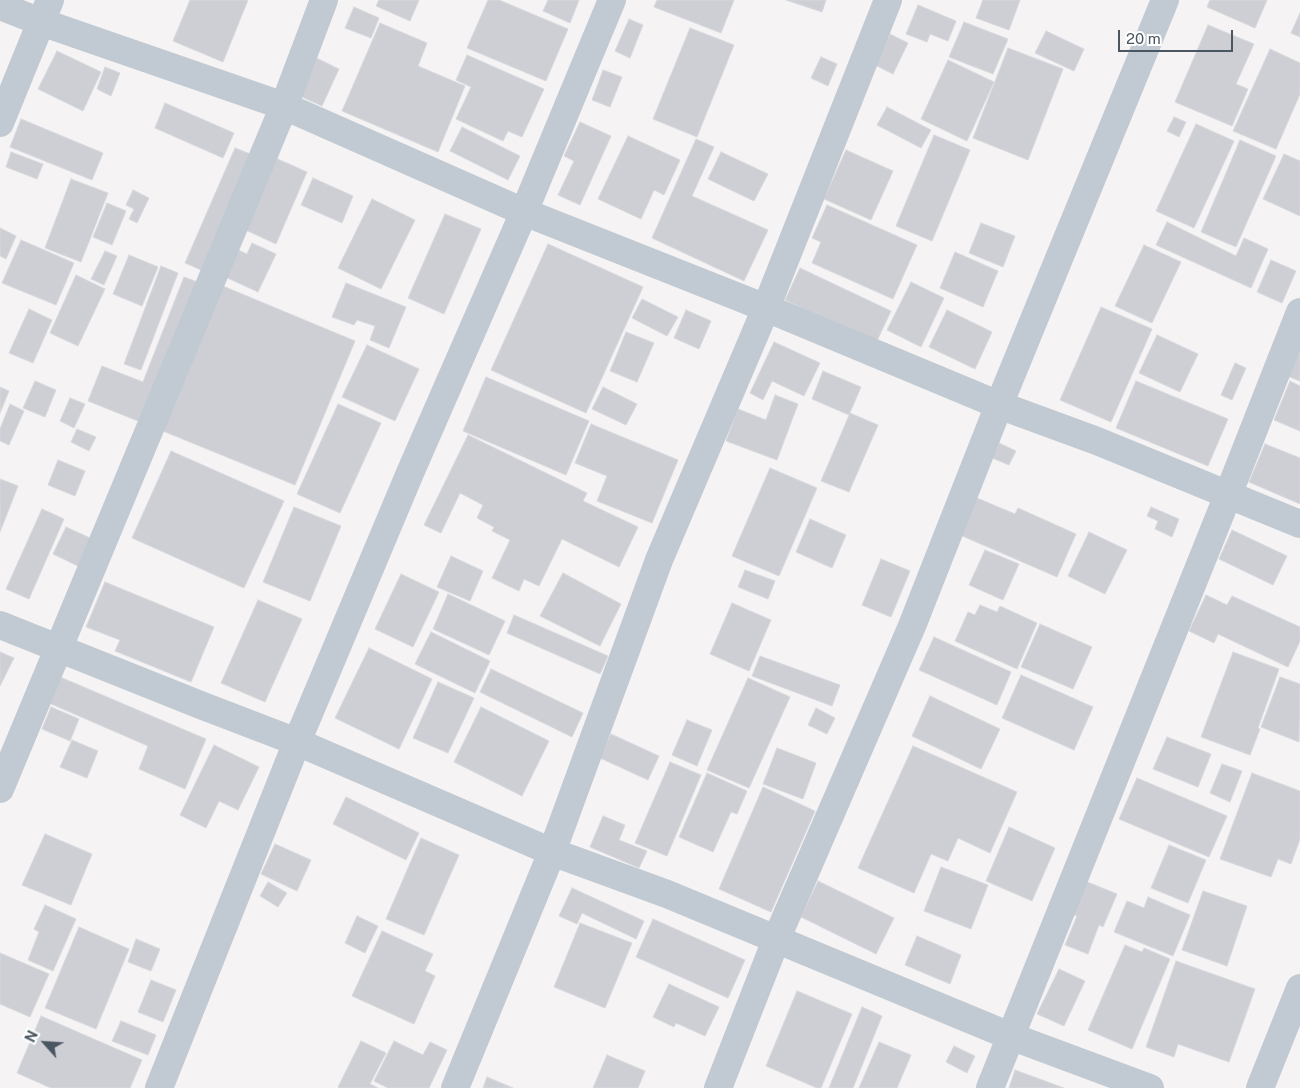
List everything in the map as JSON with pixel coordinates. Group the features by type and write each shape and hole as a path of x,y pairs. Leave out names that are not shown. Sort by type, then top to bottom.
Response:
{"street":[{"path":"0,789 284,106 324,0"},
{"path":"159,1088 297,742 410,472 524,212 612,0"},
{"path":"455,1088 552,852 659,560 766,308 888,0"},
{"path":"718,1088 776,940 912,626 999,405 1165,0"},
{"path":"0,6 45,11 284,106 524,212 766,308 999,405 1097,441 1300,524"},
{"path":"0,123 45,11"},
{"path":"990,1088 1300,312"},
{"path":"0,625 297,742 552,852 667,894 1010,1036 1150,1088"},
{"path":"1260,1088 1300,988"}],"building":[{"path":"190,0 248,0 223,62 173,41"},
{"path":"379,0 419,0 410,21 376,6"},
{"path":"488,0 499,0 568,29 546,81 467,48"},
{"path":"548,0 579,0 570,23 543,11"},
{"path":"657,0 734,0 721,33 654,7"},
{"path":"786,0 826,0 822,12"},
{"path":"983,0 1020,0 1009,30 976,18"},
{"path":"1210,0 1267,0 1255,28 1207,7"},
{"path":"918,5 956,21 948,41 930,34 927,42 906,34"},
{"path":"354,7 379,18 371,38 345,28"},
{"path":"1300,13 1300,37 1291,33"},
{"path":"629,19 643,25 630,58 615,51"},
{"path":"964,22 1008,39 993,74 949,57"},
{"path":"380,23 427,43 418,66 465,86 438,152 342,111"},
{"path":"1208,25 1254,44 1236,84 1248,89 1232,126 1175,102"},
{"path":"690,28 734,45 697,137 653,119"},
{"path":"1046,31 1084,49 1074,71 1035,53"},
{"path":"890,34 908,43 893,74 875,65"},
{"path":"1008,48 1063,69 1028,160 973,138"},
{"path":"1270,49 1300,63 1300,94 1276,149 1233,131"},
{"path":"57,51 101,72 83,111 38,89"},
{"path":"308,54 339,69 322,106 291,92"},
{"path":"467,55 544,89 522,137 508,131 503,141 456,119 471,87 456,80"},
{"path":"821,57 837,64 828,86 811,78"},
{"path":"948,60 994,82 967,141 921,119"},
{"path":"105,67 120,73 111,96 97,89"},
{"path":"603,70 622,77 610,107 592,100"},
{"path":"165,103 234,133 223,158 155,128"},
{"path":"887,107 931,130 921,148 877,125"},
{"path":"1174,117 1186,122 1179,137 1167,131"},
{"path":"21,119 103,153 92,180 10,147"},
{"path":"580,122 611,136 580,205 558,195 574,161 564,156"},
{"path":"1196,124 1234,141 1194,228 1156,211"},
{"path":"462,127 520,156 508,180 450,151"},
{"path":"934,135 970,150 932,241 896,226"},
{"path":"628,136 680,160 664,195 654,190 641,219 598,199"},
{"path":"696,139 714,147 692,196 768,230 744,281 652,238"},
{"path":"1240,140 1276,156 1236,247 1201,232"},
{"path":"235,148 258,157 208,273 185,263"},
{"path":"846,150 893,171 871,220 824,199"},
{"path":"11,152 43,164 37,179 6,167"},
{"path":"721,152 768,174 754,201 708,179"},
{"path":"1284,154 1300,161 1300,216 1263,199"},
{"path":"271,156 307,172 276,244 239,227"},
{"path":"313,178 353,196 342,223 301,205"},
{"path":"71,179 108,193 81,262 45,248"},
{"path":"133,190 149,198 137,223 129,219 134,209 126,205"},
{"path":"372,199 415,220 381,289 338,268"},
{"path":"107,203 126,211 112,245 93,237"},
{"path":"827,205 917,245 893,299 812,263 821,242 812,238"},
{"path":"445,214 481,229 444,314 408,298"},
{"path":"1167,222 1236,256 1244,238 1268,249 1251,288 1156,245"},
{"path":"981,223 1015,236 1003,267 969,253"},
{"path":"0,228 16,236 6,259 0,256"},
{"path":"21,240 74,263 56,305 2,283"},
{"path":"252,243 276,254 258,292 221,275 238,250 247,254"},
{"path":"548,244 643,287 586,413 491,370"},
{"path":"1144,245 1181,262 1152,323 1115,306"},
{"path":"105,251 117,256 104,285 91,279"},
{"path":"955,252 998,271 983,307 940,288"},
{"path":"129,255 158,267 142,306 113,294"},
{"path":"1271,260 1296,271 1282,303 1257,292"},
{"path":"161,266 178,273 141,370 124,364"},
{"path":"800,268 891,311 876,343 785,300"},
{"path":"76,275 105,289 78,346 50,333"},
{"path":"184,277 203,284 148,425 88,401 102,366 143,382"},
{"path":"911,282 944,298 921,347 887,330"},
{"path":"346,283 406,307 389,348 370,340 375,326 357,320 354,325 332,317"},
{"path":"218,284 355,341 295,485 158,429"},
{"path":"642,299 678,317 667,336 632,318"},
{"path":"1101,307 1152,329 1111,422 1060,400"},
{"path":"29,309 52,320 33,363 9,353"},
{"path":"686,310 711,321 699,349 674,338"},
{"path":"947,310 992,332 975,369 929,347"},
{"path":"626,332 654,343 637,382 610,371"},
{"path":"1157,335 1198,354 1180,392 1139,373"},
{"path":"774,342 820,363 804,396 772,381 763,400 750,393"},
{"path":"367,345 419,369 395,421 342,397"},
{"path":"1300,347 1300,381 1287,376"},
{"path":"1235,363 1246,368 1232,400 1221,395"},
{"path":"823,371 861,387 849,415 812,399"},
{"path":"486,377 589,421 566,475 463,431"},
{"path":"35,381 56,390 45,417 23,408"},
{"path":"1136,381 1228,419 1208,466 1116,428"},
{"path":"1290,381 1300,386 1300,431 1274,420"},
{"path":"0,387 9,391 0,413"},
{"path":"603,387 637,404 626,425 592,409"},
{"path":"775,395 798,404 777,460 726,441 738,409 766,420"},
{"path":"70,398 85,404 74,428 60,421"},
{"path":"10,404 24,411 9,445 0,441 0,429"},
{"path":"338,404 381,423 340,513 297,494"},
{"path":"850,413 878,425 849,492 821,481"},
{"path":"591,424 678,460 652,523 597,501 607,476 575,463"},
{"path":"77,429 96,437 89,451 71,442"},
{"path":"468,435 587,493 583,501 638,527 619,567 562,539 539,586 524,579 519,591 492,578 510,540 492,531 494,527 477,518 483,505 460,493 441,533 424,525"},
{"path":"999,443 1016,451 1009,465 992,458"},
{"path":"1265,444 1300,458 1300,504 1249,482"},
{"path":"171,451 284,501 244,588 132,538"},
{"path":"58,460 85,471 75,496 48,485"},
{"path":"770,468 817,488 779,576 732,556"},
{"path":"0,479 18,486 0,532"},
{"path":"977,498 1015,514 1018,508 1076,534 1057,577 960,535"},
{"path":"294,507 341,526 310,601 263,582"},
{"path":"1151,507 1179,519 1172,537 1155,529 1158,521 1147,516"},
{"path":"42,509 64,519 29,599 6,589"},
{"path":"810,519 846,535 832,568 796,552"},
{"path":"66,527 99,542 86,570 53,554"},
{"path":"1232,530 1287,556 1273,585 1219,559"},
{"path":"1089,532 1127,550 1105,594 1068,576"},
{"path":"985,550 1019,564 1003,600 969,585"},
{"path":"451,556 483,571 470,601 437,587"},
{"path":"881,559 910,571 891,617 862,605"},
{"path":"745,570 775,581 768,599 738,587"},
{"path":"563,573 621,604 600,646 540,616"},
{"path":"401,574 439,592 413,647 375,629"},
{"path":"105,582 214,627 191,682 115,651 120,640 86,627"},
{"path":"448,594 505,621 489,655 433,629"},
{"path":"1206,595 1227,605 1232,596 1300,627 1300,641 1288,667 1218,634 1214,643 1189,631"},
{"path":"258,600 302,619 265,702 221,683"},
{"path":"732,603 771,620 749,671 710,654"},
{"path":"980,605 997,612 1000,606 1037,623 1017,669 955,641 968,612 975,615"},
{"path":"514,615 608,656 600,674 507,633"},
{"path":"1040,624 1092,647 1073,689 1021,667"},
{"path":"431,632 490,661 475,693 415,664"},
{"path":"934,637 1011,672 997,705 919,670"},
{"path":"369,648 432,679 399,749 335,718"},
{"path":"0,652 14,658 0,686"},
{"path":"1233,652 1279,669 1250,755 1201,737"},
{"path":"760,656 840,685 832,706 752,676"},
{"path":"491,669 583,713 572,737 480,692"},
{"path":"1021,675 1093,707 1074,750 1002,718"},
{"path":"60,677 206,739 185,789 139,769 148,746 49,703"},
{"path":"1280,677 1300,684 1299,742 1261,727"},
{"path":"748,678 790,697 749,788 707,770"},
{"path":"438,682 474,698 448,753 413,738"},
{"path":"930,696 1000,729 981,769 912,736"},
{"path":"51,707 79,719 70,741 42,729"},
{"path":"481,707 549,741 522,796 454,762"},
{"path":"816,708 835,718 827,734 808,725"},
{"path":"687,720 712,730 697,766 672,755"},
{"path":"611,734 659,756 648,780 600,758"},
{"path":"1167,737 1211,754 1198,787 1153,769"},
{"path":"72,740 98,751 87,778 60,767"},
{"path":"214,745 259,767 238,810 219,801 206,828 180,815"},
{"path":"913,746 1017,792 990,853 958,838 948,861 931,854 914,893 858,868"},
{"path":"777,748 816,763 803,799 763,784"},
{"path":"670,762 701,775 667,856 635,843"},
{"path":"1222,764 1242,771 1230,802 1210,793"},
{"path":"707,773 747,791 737,814 731,812 713,852 679,837"},
{"path":"1252,773 1300,791 1300,839 1291,864 1278,859 1271,877 1220,859"},
{"path":"1137,778 1227,816 1209,857 1119,819"},
{"path":"763,787 815,811 771,912 719,889"},
{"path":"346,797 419,833 406,860 333,824"},
{"path":"603,816 625,825 619,840 647,851 639,868 590,847"},
{"path":"1009,827 1055,848 1032,901 986,881"},
{"path":"45,834 92,854 71,905 22,885"},
{"path":"421,838 459,855 424,935 386,919"},
{"path":"275,844 311,860 297,891 261,874"},
{"path":"1169,845 1206,860 1188,903 1151,888"},
{"path":"941,867 988,885 971,929 924,911"},
{"path":"818,881 894,918 876,954 801,917"},
{"path":"1085,881 1117,894 1103,927 1099,925 1088,954 1065,945 1077,916 1071,914"},
{"path":"268,882 287,893 278,907 260,896"},
{"path":"572,888 644,921 636,939 582,913 577,924 559,916"},
{"path":"1203,891 1247,906 1227,966 1182,950"},
{"path":"1148,897 1190,915 1173,956 1114,932 1127,901 1144,908"},
{"path":"45,905 76,919 53,971 28,960 39,932 34,929"},
{"path":"357,916 378,926 365,953 345,943"},
{"path":"653,919 745,960 728,998 636,957"},
{"path":"580,923 632,943 605,1008 554,987"},
{"path":"79,927 129,949 96,1029 45,1008"},
{"path":"382,931 433,954 425,971 435,976 414,1024 352,996"},
{"path":"917,936 961,955 950,984 905,965"},
{"path":"136,939 160,949 151,971 128,962"},
{"path":"1125,945 1142,952 1144,948 1170,959 1132,1049 1088,1030"},
{"path":"0,953 49,974 30,1017 0,1004"},
{"path":"1176,961 1255,989 1229,1062 1178,1044 1174,1057 1146,1047"},
{"path":"1059,969 1085,981 1064,1026 1037,1014"},
{"path":"151,980 176,990 163,1022 138,1012"},
{"path":"669,984 719,1007 705,1036 676,1023 674,1027 653,1017"},
{"path":"797,991 852,1014 821,1088 766,1066"},
{"path":"862,1007 882,1016 853,1088 829,1088"},
{"path":"41,1016 142,1060 130,1088 51,1088 17,1073"},
{"path":"121,1021 156,1035 148,1055 112,1041"},
{"path":"361,1041 386,1053 370,1084 378,1088 339,1088 338,1087"},
{"path":"394,1041 423,1055 430,1042 447,1050 429,1088 388,1088 374,1081"},
{"path":"879,1042 911,1055 897,1088 859,1088"},
{"path":"954,1046 975,1056 967,1073 946,1062"},
{"path":"607,1055 645,1071 638,1088 593,1088"},
{"path":"1015,1070 1064,1088 1009,1088"},
{"path":"487,1077 513,1088 483,1088"}]}
